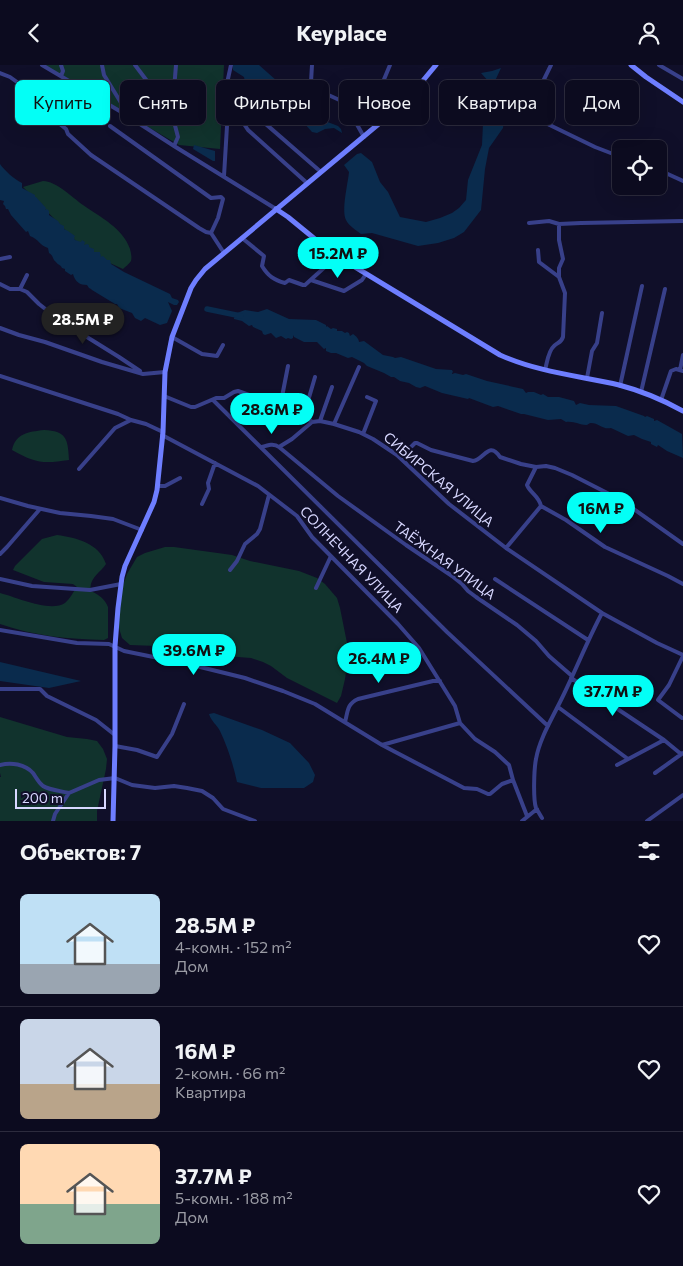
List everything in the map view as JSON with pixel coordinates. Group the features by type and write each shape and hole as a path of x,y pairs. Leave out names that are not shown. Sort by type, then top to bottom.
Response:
{"main road":[{"path":"113,821 115,778 115,646 121,584 126,566 154,502 162,433 164,372 172,337 191,288 205,269 399,107 436,65"},
{"path":"631,65 683,102"},
{"path":"276,209 332,253 500,355 545,370 641,392 683,411"}],"street":[{"path":"42,65 120,111"},
{"path":"61,76 63,71 62,65"},
{"path":"102,65 104,75 120,100"},
{"path":"135,65 146,80"},
{"path":"175,80 176,65"},
{"path":"229,80 231,65"},
{"path":"312,65 311,82 313,88 339,100"},
{"path":"384,80 390,65"},
{"path":"551,65 529,115 594,147 612,154"},
{"path":"659,65 683,79"},
{"path":"0,73 10,77 28,90 39,107 66,129 68,134 91,155 199,228 211,233 224,253"},
{"path":"142,125 276,209"},
{"path":"174,146 178,137 175,125"},
{"path":"224,176 226,125"},
{"path":"245,125 307,183"},
{"path":"267,125 321,172"},
{"path":"357,125 364,137"},
{"path":"110,126 211,198 221,197 223,199 218,218 211,233"},
{"path":"667,174 683,181"},
{"path":"529,223 549,221 559,224 683,221"},
{"path":"545,370 554,345 562,341 563,337 565,293 558,268 563,259 559,240 559,224"},
{"path":"242,238 264,257 262,266 266,274 277,281 285,283 289,280 303,285 311,280 326,267 332,253"},
{"path":"538,249 539,262 559,277"},
{"path":"0,259 10,257"},
{"path":"311,280 344,291 362,280 366,274"},
{"path":"20,289 27,275"},
{"path":"0,284 10,289 20,289 27,292 38,304 58,319 143,374"},
{"path":"620,386 642,286"},
{"path":"641,392 665,289"},
{"path":"587,379 592,351 597,343 602,313"},
{"path":"0,328 143,374 164,372"},
{"path":"172,337 202,355 217,356 222,345"},
{"path":"662,400 671,371 673,369 681,370 683,355"},
{"path":"116,366 119,357"},
{"path":"280,407 288,366"},
{"path":"334,424 359,367"},
{"name":"СОЛНЕЧНАЯ УЛИЦА","path":"0,376 146,424 258,486 297,516 330,557 398,624 419,648 455,706 460,723"},
{"path":"262,447 276,445 279,447 292,439 310,421 312,407 308,401 315,377"},
{"path":"320,421 332,387"},
{"path":"164,396 191,407 199,406 216,398 224,398 238,391 303,415 310,421"},
{"path":"363,434 376,401 367,397"},
{"path":"214,400 447,631 548,726"},
{"path":"79,469 115,428 131,420"},
{"name":"СИБИРСКАЯ УЛИЦА","path":"310,421 334,424 373,439 398,455 449,504 506,548 602,613 683,656"},
{"path":"398,455 409,449 414,443 417,443 431,450 473,461 479,460 488,450 493,450 500,457 521,464 555,468 621,499 683,544"},
{"name":"ТАЁЖНАЯ УЛИЦА","path":"279,447 338,496 406,545 452,575 468,591 517,625 572,677 682,753"},
{"path":"202,504 209,489 208,483 215,463"},
{"path":"506,548 540,505 540,500 529,490 527,485 536,467"},
{"path":"157,486 165,486 180,478"},
{"path":"230,570 245,545 260,529 269,495"},
{"path":"0,498 60,513 113,519 142,530"},
{"path":"540,505 606,547 683,584"},
{"path":"0,554 40,509"},
{"path":"316,588 330,557"},
{"path":"0,579 32,586 90,590 121,584"},
{"path":"495,579 588,640"},
{"path":"542,818 537,809 536,758 548,726 602,613"},
{"path":"0,629 77,643 109,644 124,651 245,678 315,704 357,731 464,788 474,788 490,794 502,784 513,780"},
{"path":"682,718 658,700 669,685 683,656"},
{"path":"432,668 433,681"},
{"path":"345,722 348,709 352,702 358,699 433,681 440,681"},
{"path":"0,689 40,689 47,695 96,720 115,735"},
{"path":"115,746 137,750 157,757 172,734 184,704"},
{"path":"558,707 628,759"},
{"path":"382,745 460,723 481,743 495,751 509,765 527,816"},
{"path":"617,765 664,740"},
{"path":"655,773 682,753"},
{"path":"0,765 6,763 19,764 32,772 39,783 45,787 69,793"},
{"path":"52,821 69,793 99,780 115,778 140,786 155,788 174,786 202,791 213,798 223,809 255,821"},
{"path":"647,821 683,795"},
{"path":"522,821 537,809"}],"green space":[{"path":"44,65 224,65 223,80 216,80 216,125 221,125 220,149 179,145 145,125 206,125 206,80 120,80 120,110 110,105 110,80 68,80"},
{"path":"43,181 58,186 117,229 130,249 131,261 123,269 88,253 23,187"},
{"path":"44,430 57,432 64,437 68,446 69,460 52,462 33,460 12,450 16,440 23,434"},
{"path":"57,535 79,540 93,546 103,557 106,564 91,583 91,591 101,597 108,607 108,638 104,640 51,636 0,624 0,593 42,605 59,606 65,603 77,587 73,584 44,582 13,570 42,539"},
{"path":"165,547 232,555 250,561 299,571 317,578 325,584 337,598 349,653 341,696 337,703 287,678 271,666 251,658 212,655 179,648 130,645 122,638 118,617 123,585 127,574 137,557"},
{"path":"0,717 67,737 97,741 107,759 97,811 97,821 0,821"}],"water":[{"path":"233,65 259,65 276,80 245,80 244,77 233,70"},
{"path":"501,68 495,80 487,80 481,73"},
{"path":"329,123 338,126 342,133 334,128 325,129 317,133 312,132 306,125 329,125"},
{"path":"483,125 503,125 489,148 481,210 464,232 454,238 418,246 372,233 361,234 346,220 344,204 349,172 344,165 357,154 361,153 372,162 380,182 388,192 400,217 426,222 452,213 466,200 468,180 482,145"},
{"path":"194,145 215,151 215,161 193,149"},
{"path":"0,164 10,175 22,183 22,188 35,195 46,208 45,210 49,211 49,215 75,236 75,240 81,242 82,240 85,242 84,245 89,245 89,247 94,249 94,252 100,252 100,257 103,256 110,260 111,264 178,300 177,305 168,302 172,311 167,323 160,325 145,318 141,321 135,318 132,313 119,308 117,304 92,290 87,285 78,283 73,274 71,275 65,271 54,260 48,248 30,236 28,231 26,232 8,209 6,209 3,204 4,201 0,200"},
{"path":"267,309 289,319 316,320 331,329 347,332 350,336 353,334 359,342 364,341 383,355 395,358 401,357 436,369 452,370 452,374 466,374 523,389 526,393 534,392 548,397 559,397 574,401 576,405 580,403 616,406 645,417 647,416 682,434 683,458 634,435 628,436 594,423 586,425 566,422 561,419 548,420 521,414 498,406 493,407 469,398 442,393 425,386 416,387 367,366 352,357 348,358 326,351 326,348 324,349 317,342 304,342 293,335 293,338 286,339 281,336 276,338 271,333 265,335 252,325 249,326 242,321 234,319 237,313 245,310 258,312"},
{"path":"0,662 81,681 49,688 0,681"},
{"path":"214,713 262,730 290,743 309,763 315,775 313,782 304,788 261,788 237,782 232,762 220,731 209,714"}],"waterway":[{"path":"207,309 241,316"}]}
